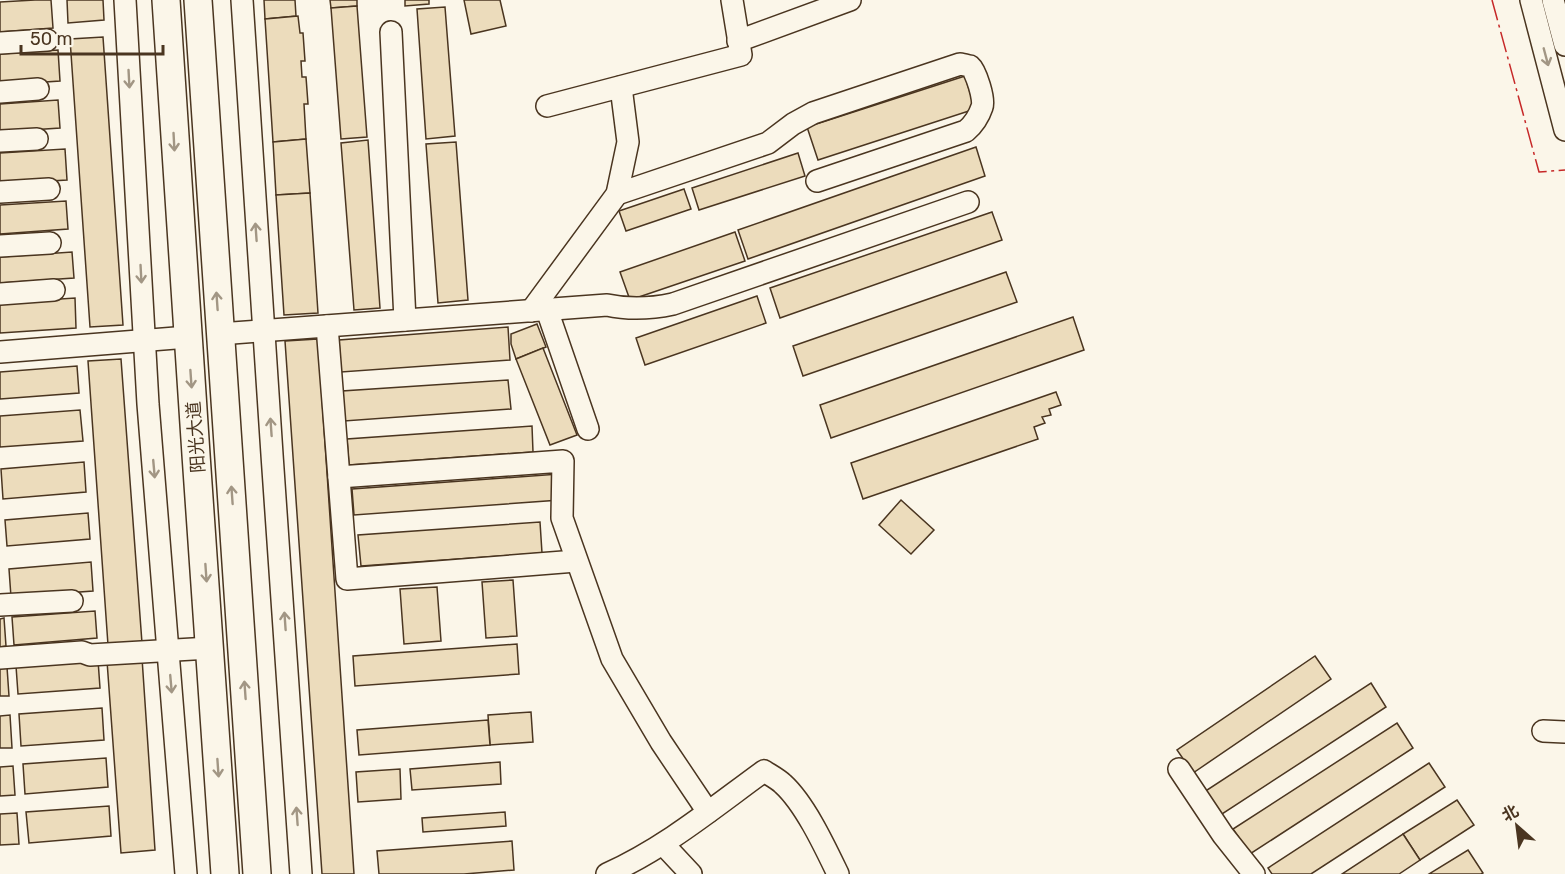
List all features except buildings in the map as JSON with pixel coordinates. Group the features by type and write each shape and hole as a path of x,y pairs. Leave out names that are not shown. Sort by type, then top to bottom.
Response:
{"main road":[{"name":"阳光大道","path":"166,0 225,874"},
{"name":"阳光大道","path":"198,0 257,874"}],"street":[{"path":"125,0 145,340 186,874"},
{"path":"242,0 301,874"},
{"path":"547,106 741,55 732,0"},
{"path":"738,41 850,0"},
{"path":"1531,0 1565,130"},
{"path":"1553,0 1565,45"},
{"path":"390,32 405,320"},
{"path":"0,43 47,40"},
{"path":"617,194 768,143 793,124 813,113 960,63 969,66 974,72 984,100 973,125 966,131 817,181"},
{"path":"545,310 617,194 628,142 621,87"},
{"path":"0,92 38,89"},
{"path":"0,141 37,139"},
{"path":"0,192 49,189"},
{"path":"219,334 607,305 636,309 673,304 968,202"},
{"path":"0,246 50,243"},
{"path":"0,294 54,290"},
{"path":"545,310 588,429"},
{"path":"327,326 347,579 576,561"},
{"path":"0,352 188,337"},
{"path":"339,477 563,461 562,518 612,659 661,742 708,812"},
{"path":"0,605 72,601"},
{"path":"0,658 82,652 90,655 210,648"},
{"path":"1551,722 1565,732"},
{"path":"1179,769 1254,874"},
{"path":"607,874 663,844 764,771 784,785 802,808 825,846 838,874"},
{"path":"663,844 691,874"}],"power":[{"path":"1492,0 1539,172 1565,170"}]}
